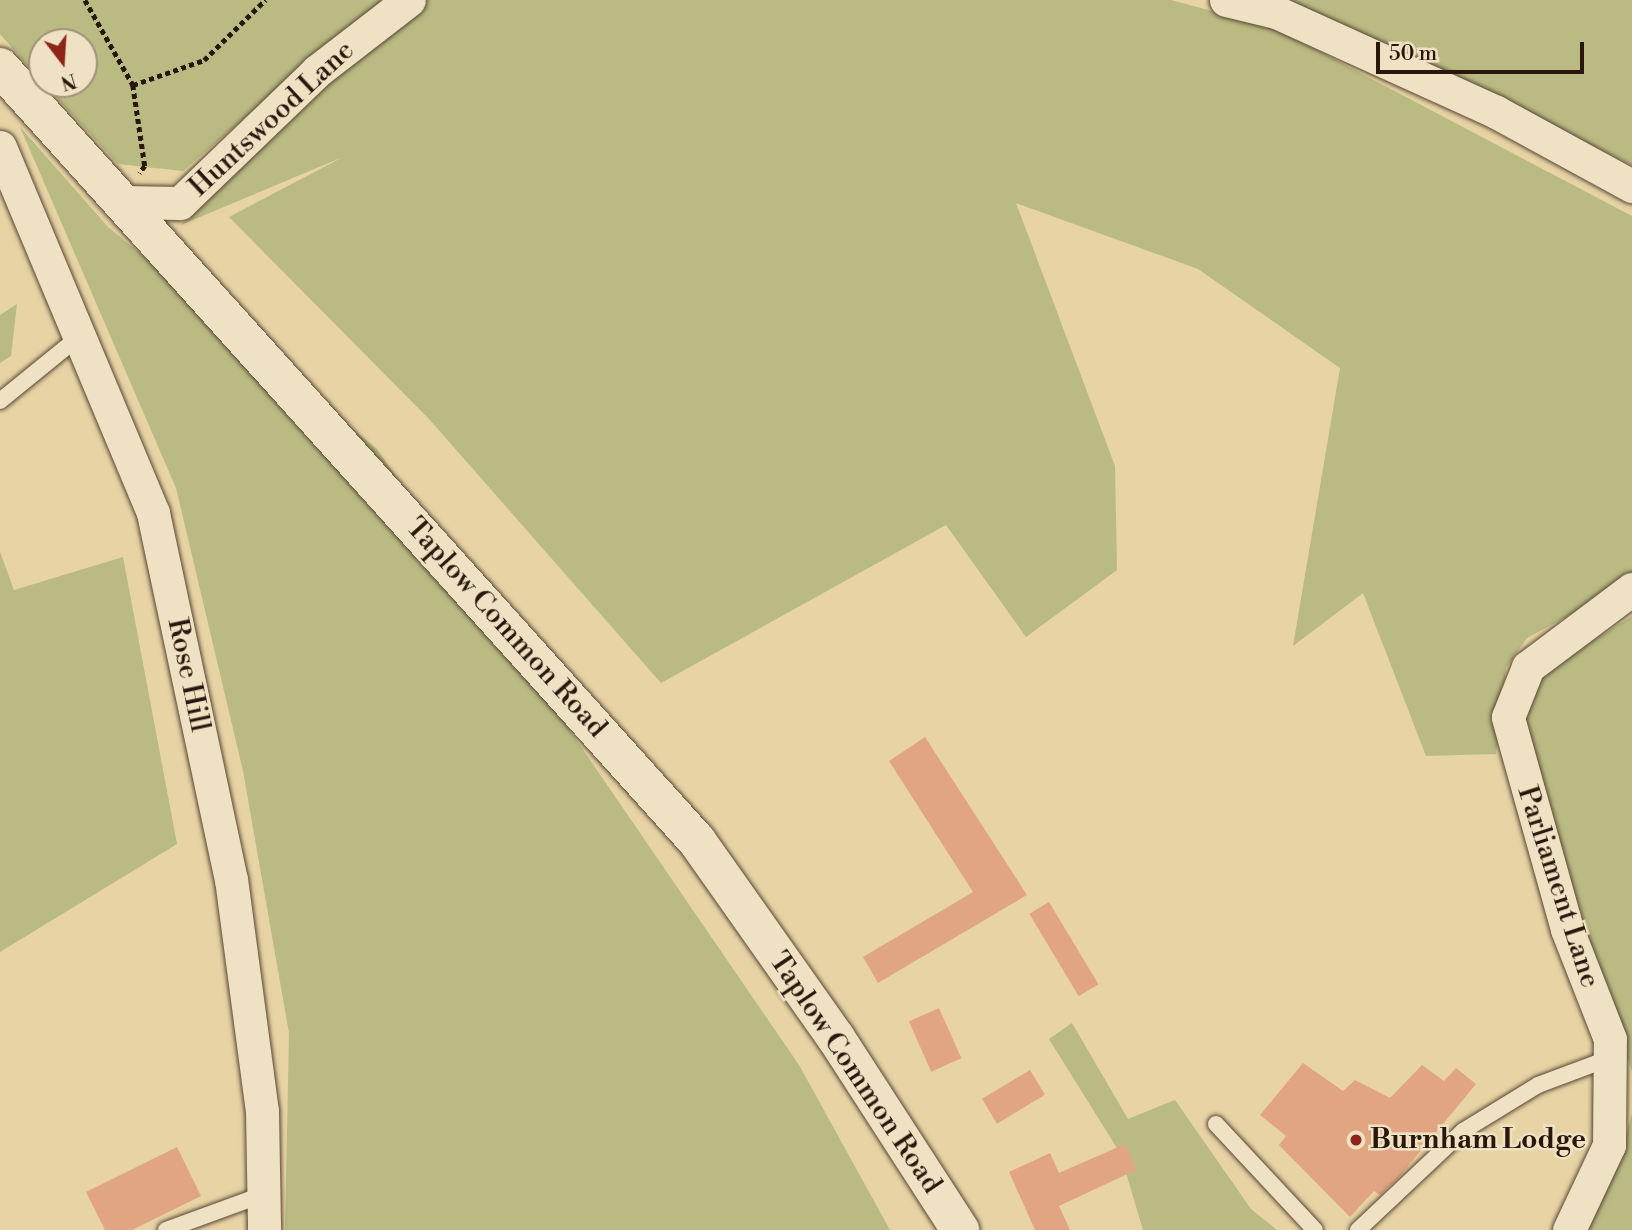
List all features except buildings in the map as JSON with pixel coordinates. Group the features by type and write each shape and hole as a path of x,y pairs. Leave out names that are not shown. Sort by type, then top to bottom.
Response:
{"street":[{"name":"Huntswood Lane","path":"123,202 180,203 317,71 409,0"},
{"path":"1226,0 1276,12 1496,112 1632,186"},
{"name":"Taplow Common Road","path":"0,67 696,841 836,1038 960,1230"},
{"name":"Rose Hill","path":"0,147 153,513 232,879 262,1111 259,1196 264,1230"},
{"name":"Parliament Lane","path":"1569,1230 1609,1145 1610,1039 1567,929 1508,717 1528,667 1632,590"}],"lane":[{"path":"0,401 80,336"},
{"path":"1358,1230 1463,1131 1538,1085 1610,1058"},
{"path":"1216,1124 1315,1230"},
{"path":"166,1230 259,1196"}],"path":[{"path":"85,0 133,85 145,166"},
{"path":"133,85 204,60 265,0"}],"green space":[{"path":"0,0 382,0 183,171 118,164 57,98 98,98 98,28 28,28 28,66 0,34"},
{"path":"424,0 1171,0 1275,28 1632,216 1632,582 1527,638 1506,668 1496,754 1426,756 1363,593 1293,646 1340,368 1198,269 1016,203 1115,466 1117,570 1026,637 946,525 661,683 429,419 229,217 343,157 181,225 284,114"},
{"path":"1284,0 1632,0 1632,165"},
{"path":"20,127 108,227 377,449 799,1065 890,1230 285,1230 289,1033 243,771 176,488"},
{"path":"17,304 11,356 0,363 0,315"},
{"path":"0,552 14,590 123,557 177,844 0,952"},
{"path":"1632,616 1632,1072 1522,733 1537,676"},
{"path":"1072,1023 1128,1119 1175,1100 1251,1209 1277,1230 1143,1230 1120,1153 1049,1039"},
{"path":"1632,1113 1632,1230 1581,1230 1619,1161"}],"place":[{"name":"Burnham Lodge","path":"1356,1140"}]}
